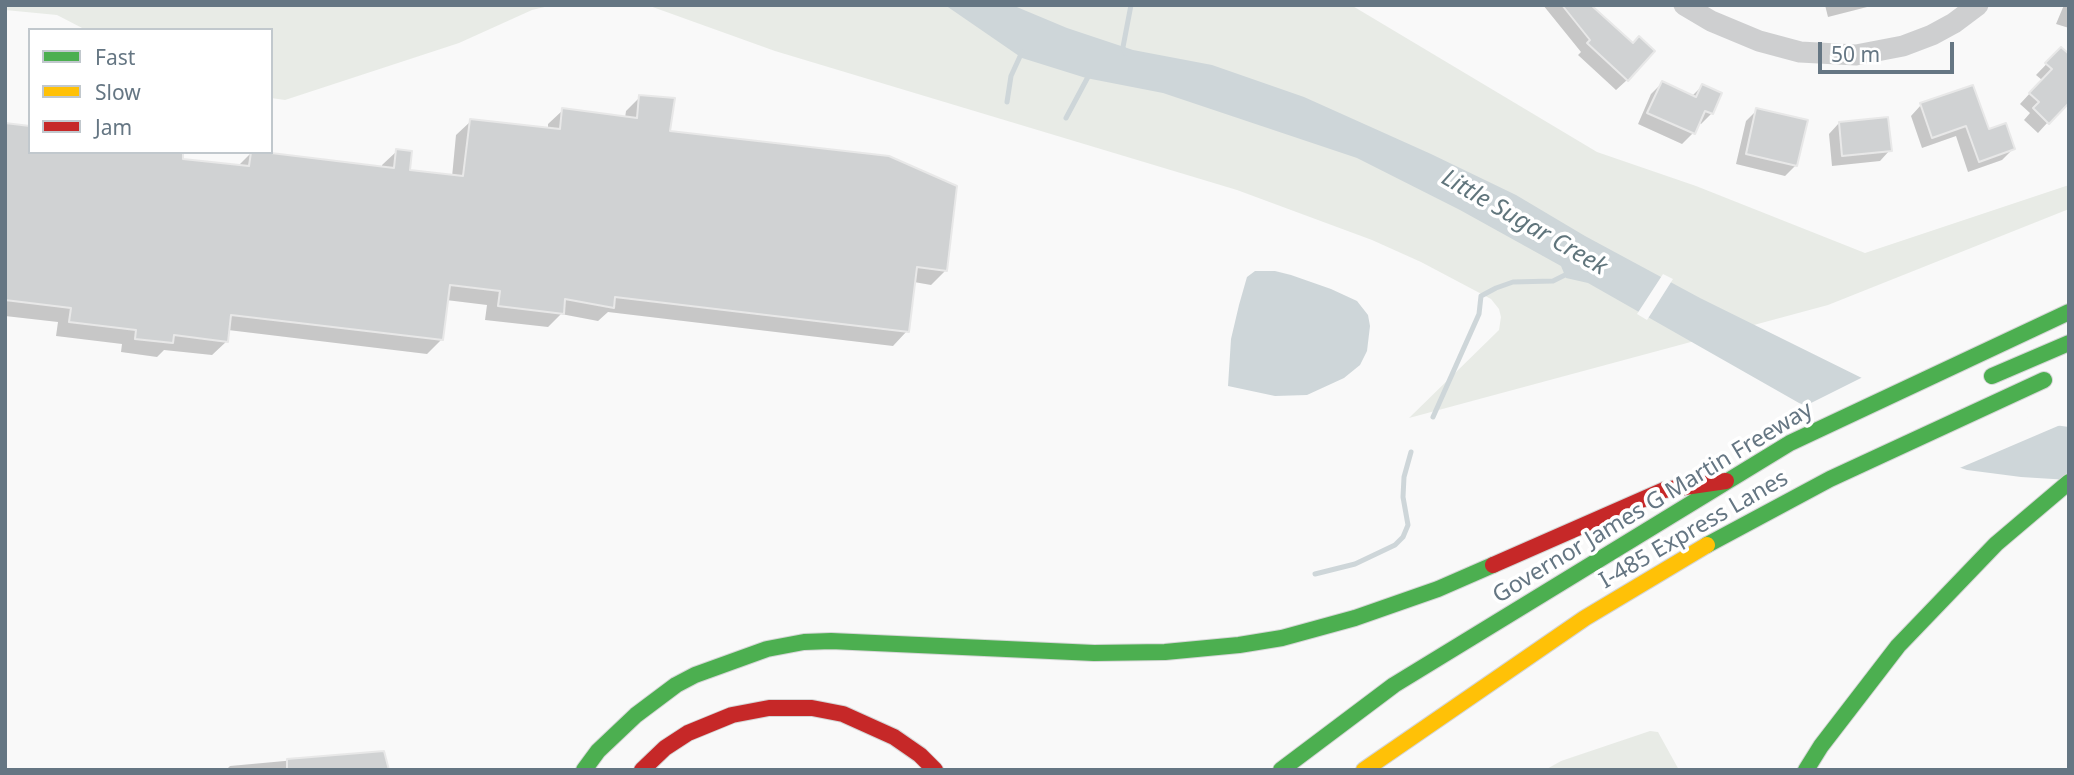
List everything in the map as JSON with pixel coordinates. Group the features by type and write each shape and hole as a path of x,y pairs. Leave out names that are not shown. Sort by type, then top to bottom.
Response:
{"highway":[{"name":"Governor James G Martin Freeway","path":"1281,770 1394,685 1790,443 2069,312"},
{"path":"1973,385 2069,343"},
{"name":"I-485 Express Lanes","path":"1364,770 1585,618 1721,537 1830,479 2056,375"},
{"path":"583,770 598,751 636,715 676,685 695,675 767,649 804,642 831,641 1105,653 1177,651 1282,638 1355,618 1438,589 1664,490 1726,481"},
{"path":"1806,770 1861,692 1898,646 1996,544 2069,482"},
{"path":"642,770 664,748 688,733 732,715 769,708 812,708 843,714 894,737 920,755 935,770"}],"street":[{"path":"1684,5 1711,21 1759,41 1800,52 1837,55 1871,53 1903,46 1954,23 1978,5"}],"shaded area":[{"path":"5,5 553,5 532,10 459,43 285,100 273,98 273,28 82,28 57,15 5,10"},
{"path":"647,5 1351,5 1597,152 1696,186 1865,253 2069,185 2069,209 1828,305 1409,418 1499,330 1499,309 1491,299 1372,240 1237,190 775,51"},
{"path":"1650,731 1658,732 1679,770 1545,770 1561,761"}],"water":[{"name":"Little Sugar Creek","path":"945,5 1012,5 1067,28 1133,50 1212,65 1304,97 1516,195 1700,298 1874,384 1903,396 2069,427 2069,480 1967,470 1919,454 1799,403 1588,283 1566,278 1561,266 1460,210 1357,158 1163,93 1086,78 1022,58"},
{"path":"1255,271 1275,271 1291,275 1357,301 1368,315 1370,326 1367,351 1360,365 1344,378 1307,395 1275,396 1228,386 1231,339 1247,277"}],"pier":[{"path":"1663,274 1673,279 1647,320 1637,314"},
{"path":"1865,376 1904,392 1960,407 2065,423 1955,470 1801,408"}],"building":[{"path":"1562,5 1591,5 1633,43 1639,36 1655,51 1628,81 1587,43 1590,40"},
{"path":"2061,47 2069,54 2069,103 2049,124 2033,108 2039,102 2029,93 2052,69 2045,63"},
{"path":"1662,81 1696,97 1702,84 1722,93 1713,114 1705,111 1695,134 1647,113"},
{"path":"1973,85 1989,129 2006,123 2015,149 1979,162 1966,126 1932,138 1920,103"},
{"path":"639,95 675,98 670,131 889,156 957,186 947,271 917,267 909,332 615,297 614,308 565,299 564,314 498,306 500,291 450,285 443,340 231,315 228,342 174,335 173,343 135,339 136,330 69,322 71,308 5,300 5,123 28,126 28,154 183,154 183,159 249,166 251,154 273,153 394,168 396,149 412,151 410,170 463,176 470,119 560,129 562,108 637,118"},
{"path":"1756,108 1808,120 1797,166 1746,154"},
{"path":"1888,117 1892,151 1842,156 1839,122"},
{"path":"384,751 389,770 287,770 287,759"}],"waterway":[{"path":"1125,53 1123,47 1131,5"},
{"path":"1007,102 1011,76 1022,52"},
{"path":"1066,118 1089,75"},
{"name":"Little Sugar Creek","path":"1433,417 1479,314 1481,296 1513,282 1553,281 1569,273"},
{"path":"1315,574 1355,564 1395,545 1403,537 1408,525 1403,497 1404,477 1411,452"}],"traffic: fast":[{"path":"1281,770 1394,685 1790,443 2069,312"},
{"path":"1992,376 2069,343"},
{"path":"1707,545 1830,479 2044,380"},
{"path":"1806,770 1821,746 1898,646 1996,544 2069,482"},
{"path":"584,770 598,751 636,715 676,685 695,675 767,649 804,642 831,641 1094,653 1165,652 1239,645 1282,638 1355,618 1438,589 1493,565"}],"traffic: slow":[{"path":"1364,770 1585,618 1707,545"}],"traffic: jam":[{"path":"1493,565 1664,490 1726,481"},
{"path":"642,770 665,748 688,733 732,715 769,708 812,708 843,714 894,737 920,755 935,770"}]}
